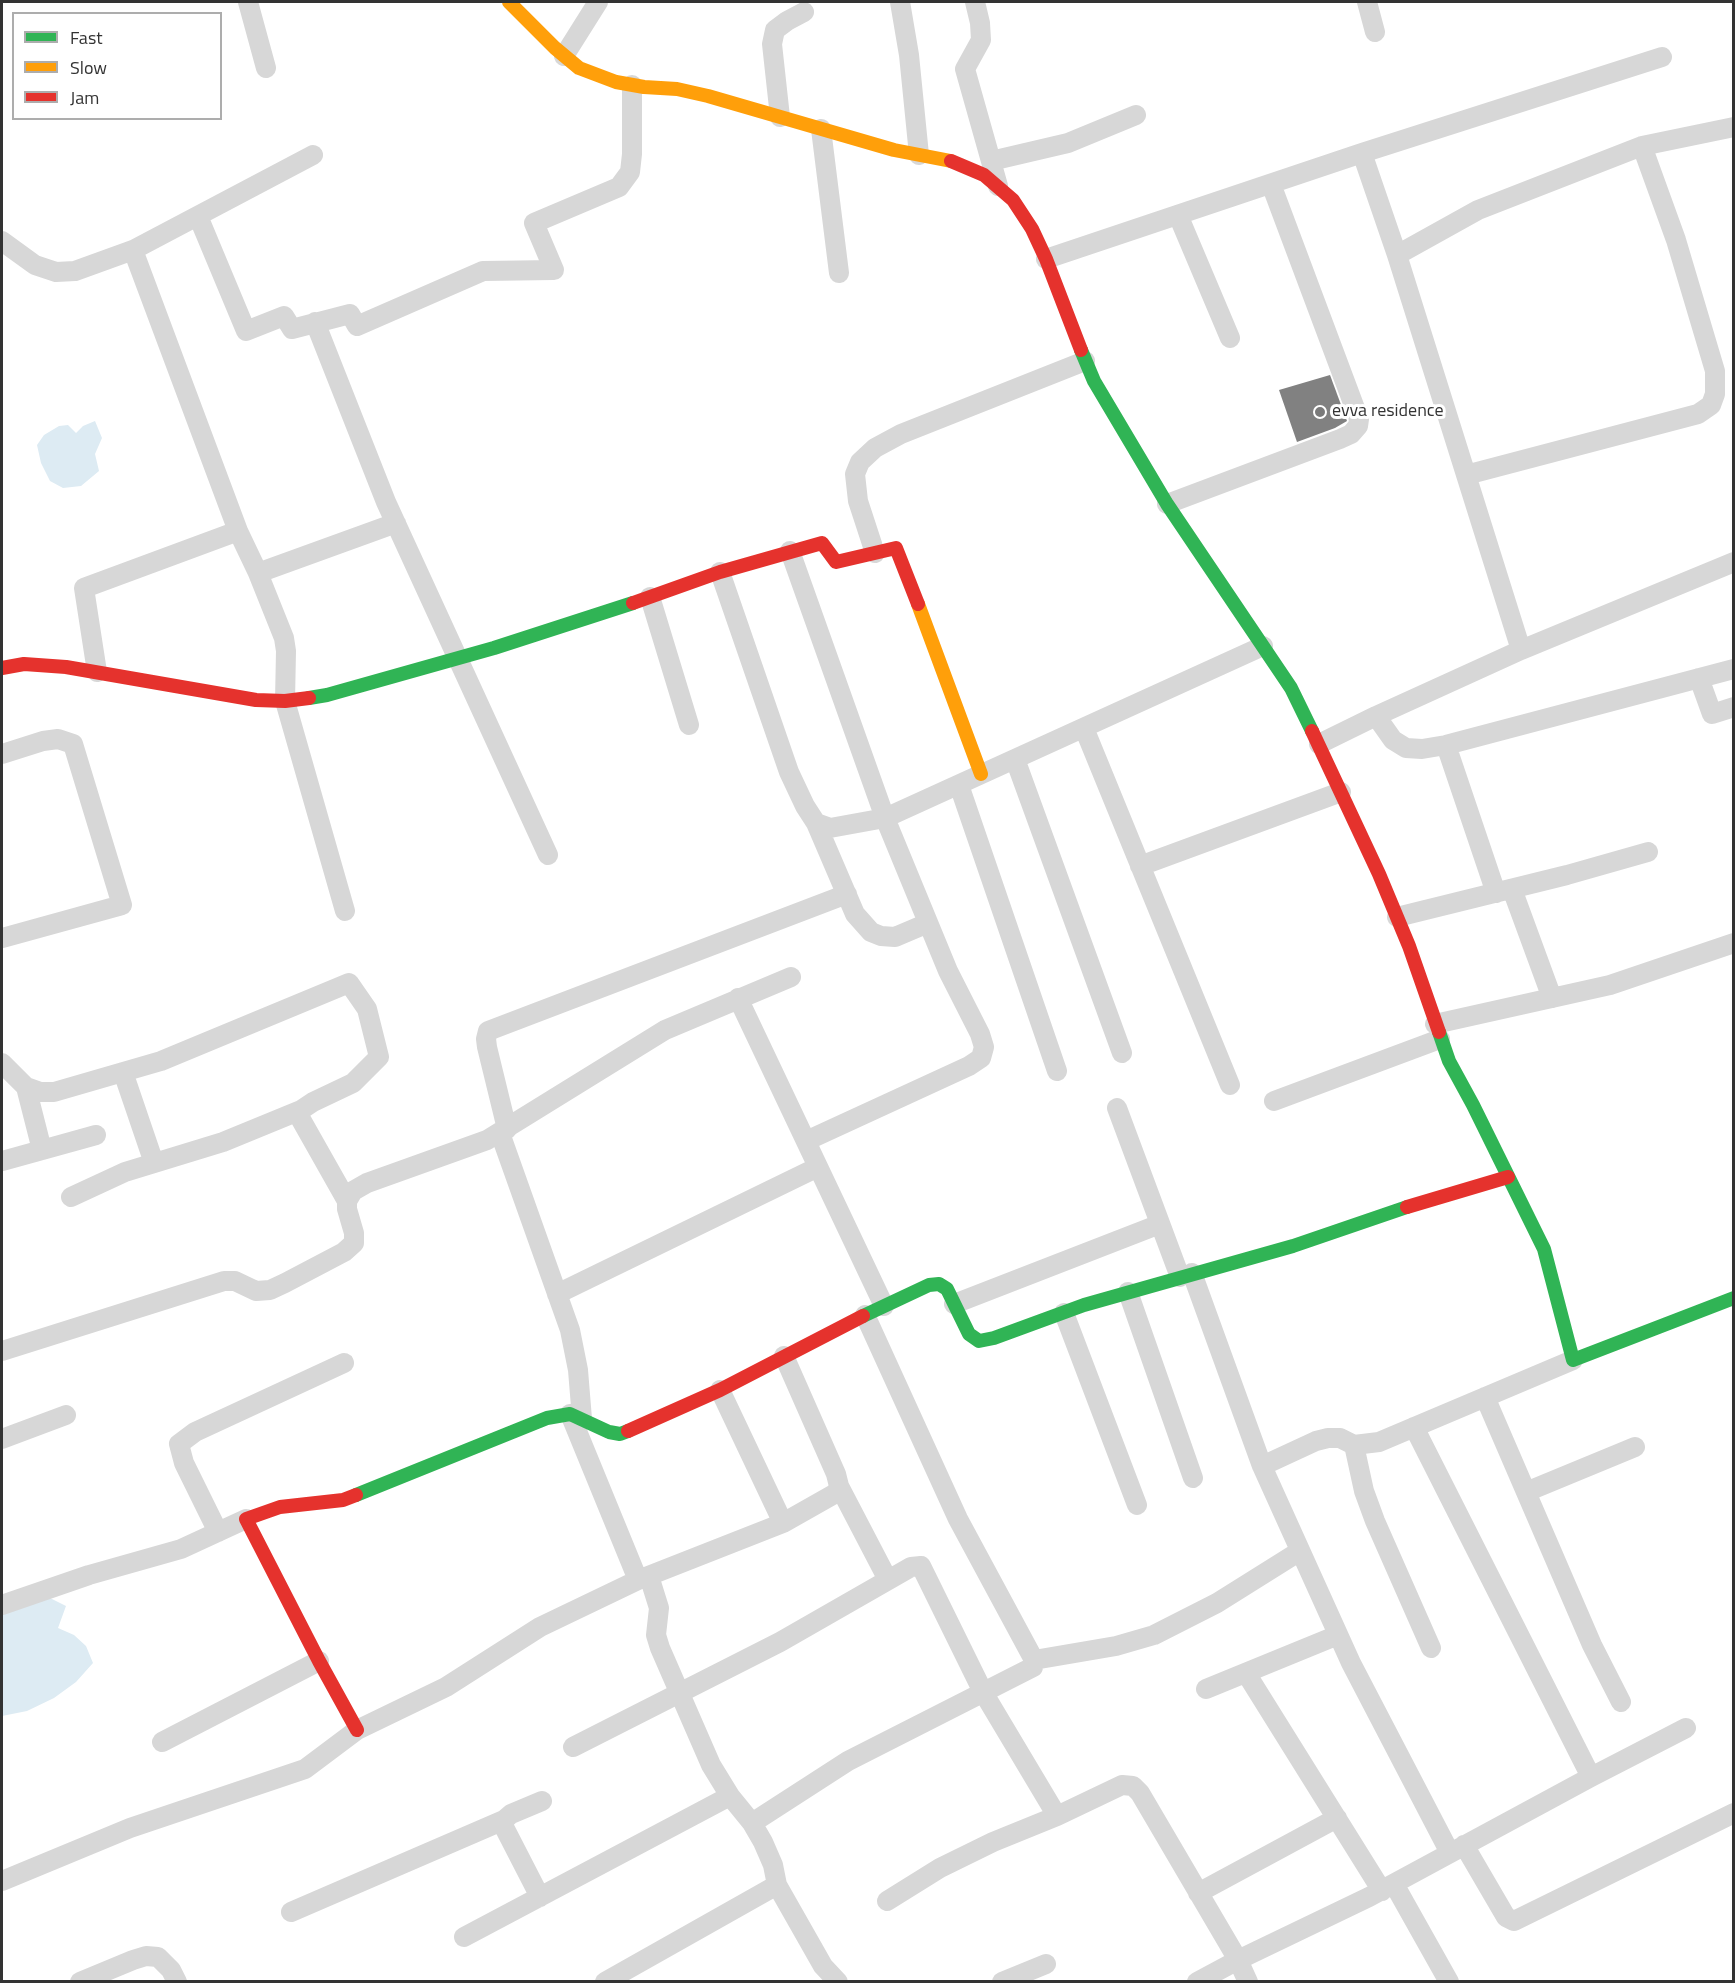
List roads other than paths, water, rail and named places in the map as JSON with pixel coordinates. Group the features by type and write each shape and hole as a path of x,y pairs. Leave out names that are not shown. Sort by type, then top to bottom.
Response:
{"street":[{"path":"248,2 266,68"},
{"path":"509,2 579,68 616,82 698,94 894,150 950,161 984,175 1013,200 1023,214 1046,259 1094,381 1167,504 1291,688 1319,744 1379,874 1409,946 1449,1061 1473,1104 1544,1249 1573,1360"},
{"path":"564,56 598,2"},
{"path":"900,2 909,55 919,155"},
{"path":"975,2 981,40 965,69 998,186"},
{"path":"1367,2 1375,32"},
{"path":"780,117 772,44 775,30 804,12"},
{"path":"1046,259 1362,153 1662,57"},
{"path":"198,216 246,331 284,316 292,329 350,314 357,327 483,271 554,270 534,223 619,187 630,172 632,85"},
{"path":"991,161 1068,143 1136,115"},
{"path":"1397,255 1478,210 1642,146 1734,127"},
{"path":"821,129 839,273"},
{"path":"1466,475 1698,414 1712,405 1716,371 1676,240 1642,146"},
{"path":"1362,153 1397,255 1521,650"},
{"path":"2,241 35,265 56,272 75,271 133,250 313,155"},
{"path":"1167,504 1340,439 1352,434 1358,426 1359,419 1271,184"},
{"path":"1178,215 1230,338"},
{"path":"133,250 238,531 284,638 285,701 345,911"},
{"path":"315,322 396,523 548,855"},
{"path":"875,553 858,501 855,474 860,462 875,448 901,434 1085,361"},
{"path":"258,573 396,523"},
{"path":"97,672 84,588 238,531"},
{"path":"2,668 24,664 45,664 256,700 285,701 327,695 494,648 720,572 790,551 822,543 826,546 831,559 836,562 896,548 981,774"},
{"path":"790,551 885,818 948,971 980,1034 984,1047 981,1058 969,1066 806,1141"},
{"path":"1319,744 1521,650 1734,562"},
{"path":"720,572 789,772 816,823 855,914 872,932 881,936 895,937 928,923"},
{"path":"650,597 689,725"},
{"path":"816,823 830,828 885,818 1263,646"},
{"path":"1376,716 1393,740 1406,748 1422,749 1446,745 1734,669"},
{"path":"1699,678 1712,714 1734,707"},
{"path":"1084,728 1230,1085"},
{"path":"2,754 58,739 73,744 122,904 2,938"},
{"path":"1446,745 1504,891 1552,998"},
{"path":"1015,759 1122,1053"},
{"path":"959,784 1057,1071"},
{"path":"1140,866 1341,792"},
{"path":"1397,917 1648,852"},
{"path":"833,1980 777,1885 764,1842 730,1796 711,1765 656,1635 659,1608 643,1578 576,1416 578,1370 574,1348 503,1131 486,1038 488,1031 847,894"},
{"path":"1274,1101 1437,1031 1552,998 1610,985 1734,943"},
{"path":"2,1351 224,1281 235,1281 256,1291 270,1290 285,1284 344,1252 354,1243 354,1233 347,1209 347,1201 352,1191 367,1183 487,1140 665,1030 790,977"},
{"path":"2,1063 26,1087 40,1092 54,1092 161,1061 349,983 367,1009 380,1057 353,1083 302,1110 223,1142 125,1172 71,1197"},
{"path":"738,998 884,1306"},
{"path":"123,1072 154,1164"},
{"path":"26,1087 42,1150"},
{"path":"1117,1108 1160,1224 1186,1275 1262,1466 1338,1635 1457,1849 1506,1917 1514,1921 1734,1813"},
{"path":"302,1110 298,1116 347,1201"},
{"path":"2,1161 96,1135"},
{"path":"557,1294 818,1167"},
{"path":"2,1605 89,1575 181,1549 246,1519 280,1507 343,1500 548,1418 576,1416 609,1432 620,1434 720,1390 865,1315 929,1286 939,1284 947,1288 969,1334 979,1341 994,1338 1128,1292 1293,1246 1407,1207 1508,1177"},
{"path":"954,1304 1160,1224"},
{"path":"1128,1292 1193,1478"},
{"path":"1262,1466 1316,1441 1328,1438 1340,1438 1354,1445 1379,1442 1573,1360 1734,1298"},
{"path":"1064,1313 1137,1505"},
{"path":"752,1823 848,1761 1033,1667 1034,1660 958,1519 865,1315"},
{"path":"784,1356 836,1474 839,1486 888,1580"},
{"path":"218,1532 184,1463 179,1444 195,1432 344,1364"},
{"path":"720,1390 783,1523"},
{"path":"1485,1397 1592,1645 1621,1702"},
{"path":"2,1439 66,1415"},
{"path":"1414,1427 1591,1777"},
{"path":"1354,1445 1364,1491 1375,1521 1431,1648"},
{"path":"1526,1492 1635,1447"},
{"path":"2,1881 130,1828 305,1769 357,1730 446,1687 540,1627 643,1578 783,1523 836,1493 839,1486"},
{"path":"246,1519 357,1730"},
{"path":"1034,1660 1116,1646 1154,1635 1216,1604 1300,1551"},
{"path":"573,1747 780,1642 911,1567 921,1566 983,1692 1057,1816"},
{"path":"1206,1689 1338,1635"},
{"path":"162,1742 319,1661"},
{"path":"1246,1672 1337,1818 1388,1887 1449,1982"},
{"path":"1197,1982 1238,1959 1388,1887 1686,1728"},
{"path":"887,1901 940,1868 993,1842 1057,1816 1122,1785 1133,1786 1140,1793 1238,1959 1248,1982"},
{"path":"464,1937 730,1796"},
{"path":"291,1912 504,1820 511,1814 542,1801"},
{"path":"1198,1893 1337,1818"},
{"path":"504,1820 508,1836 540,1897"},
{"path":"605,1982 777,1885"},
{"path":"80,1982 146,1956 158,1958 171,1970 177,1982"},
{"path":"1002,1982 1046,1964"}],"place":[{"name":"evva residence","path":"1320,412"}]}
